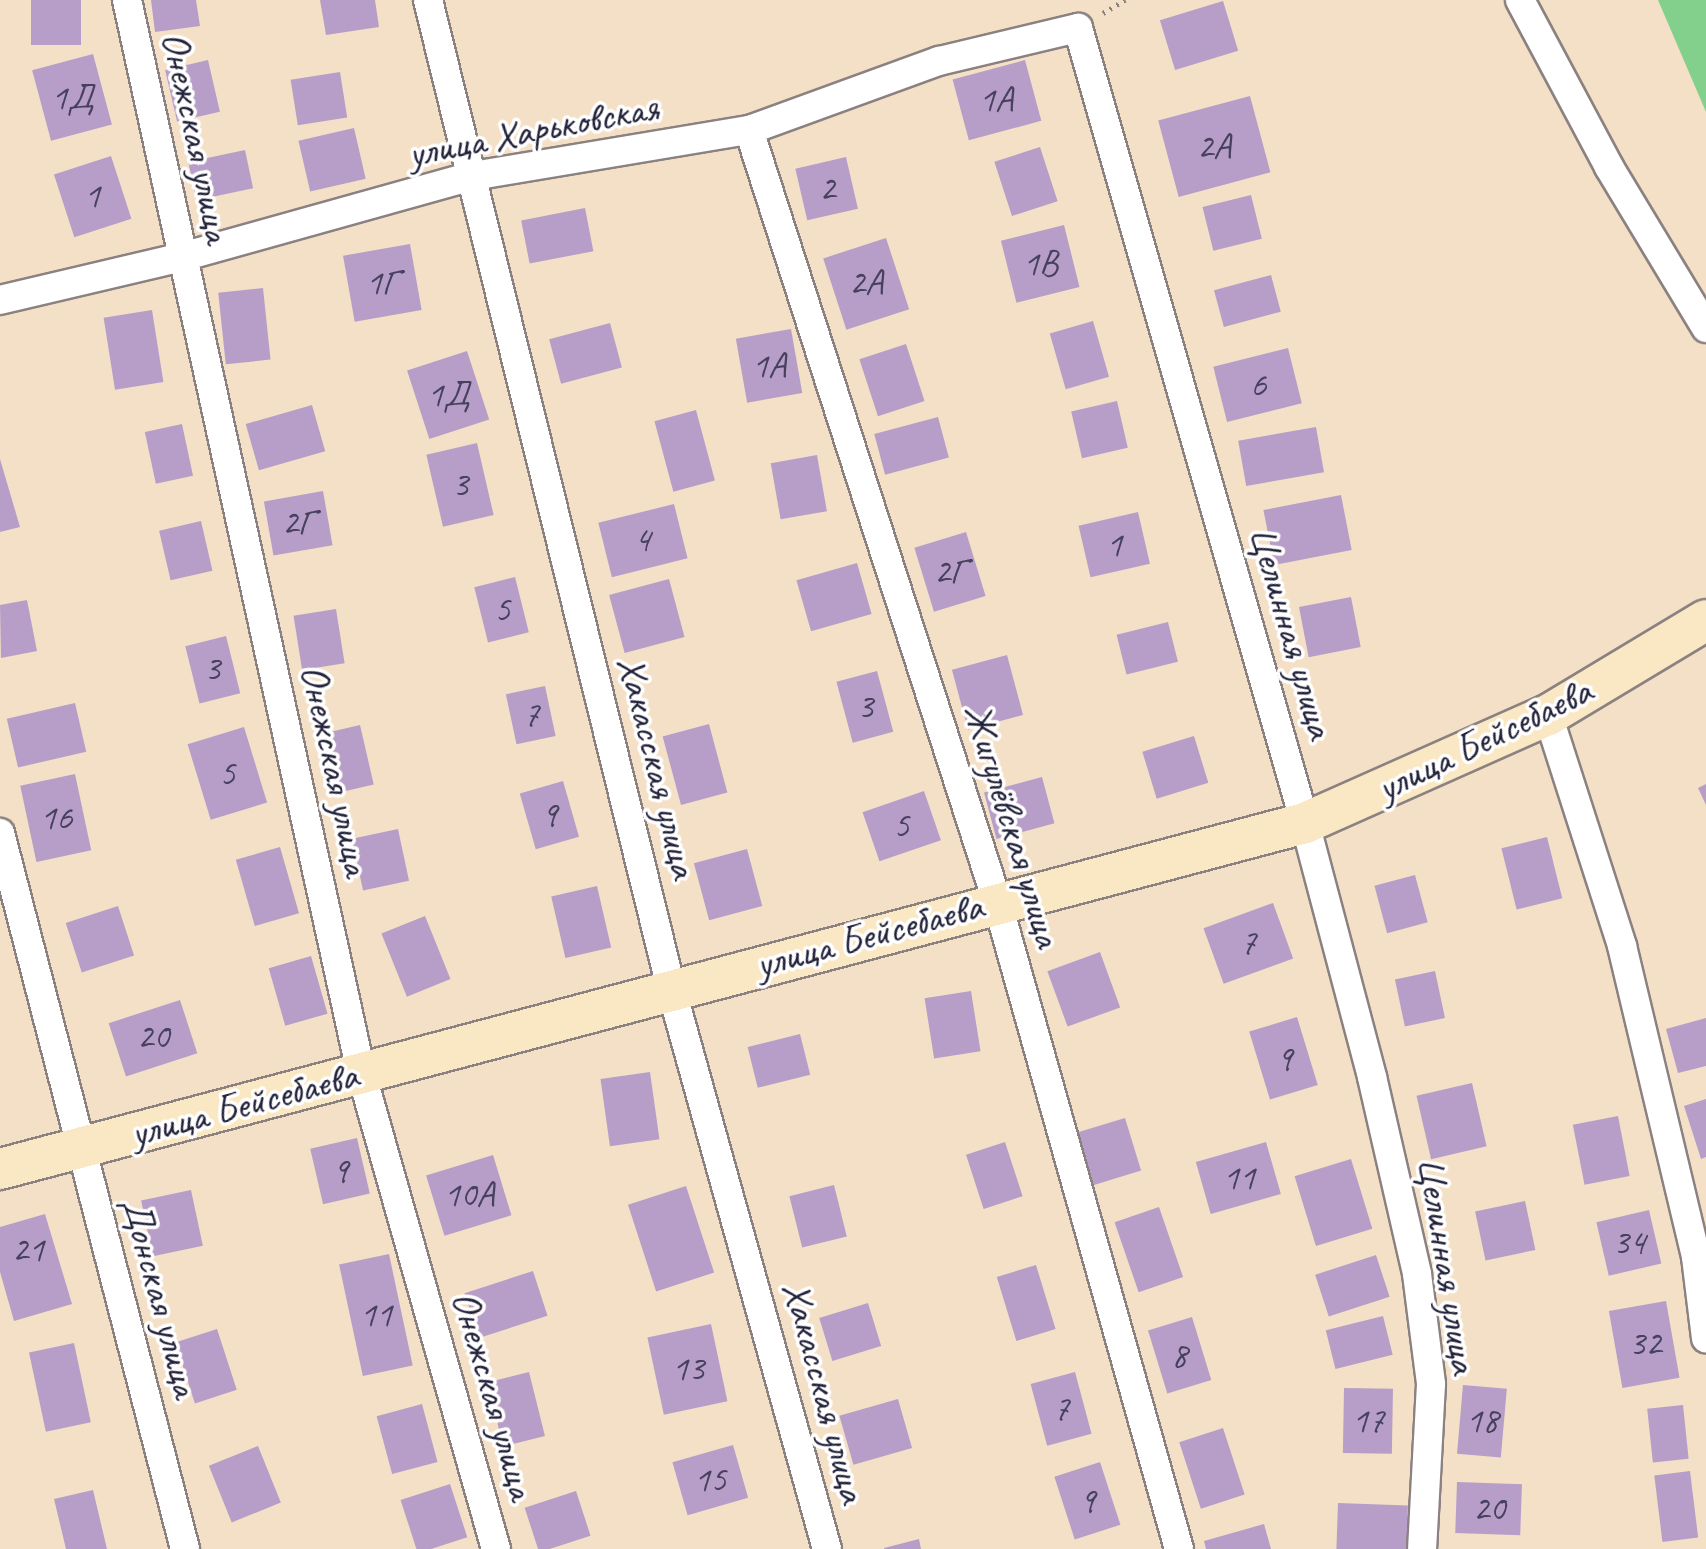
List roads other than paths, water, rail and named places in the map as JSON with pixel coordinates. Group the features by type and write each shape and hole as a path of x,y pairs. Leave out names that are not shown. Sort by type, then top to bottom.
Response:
{"street":[{"name":"Онежская улица","path":"127,0 361,1072 496,1549"},
{"name":"Хакасская улица","path":"428,0 671,988 827,1549"},
{"path":"1520,0 1609,167 1706,328"},
{"name":"улица Харьковская","path":"0,300 182,257 473,176 749,130 939,61 1078,28"},
{"name":"Целинная улица","path":"1078,28 1305,823 1372,1077 1417,1274 1431,1384 1422,1549"},
{"name":"Жигулёвская улица","path":"749,130 997,901 1179,1549"},
{"name":"улица Бейсебаева","path":"0,1169 997,901 1305,823 1548,715 1706,620"},
{"path":"1548,715 1622,946 1696,1257 1706,1338"},
{"name":"Донская улица","path":"0,833 185,1549"}]}
